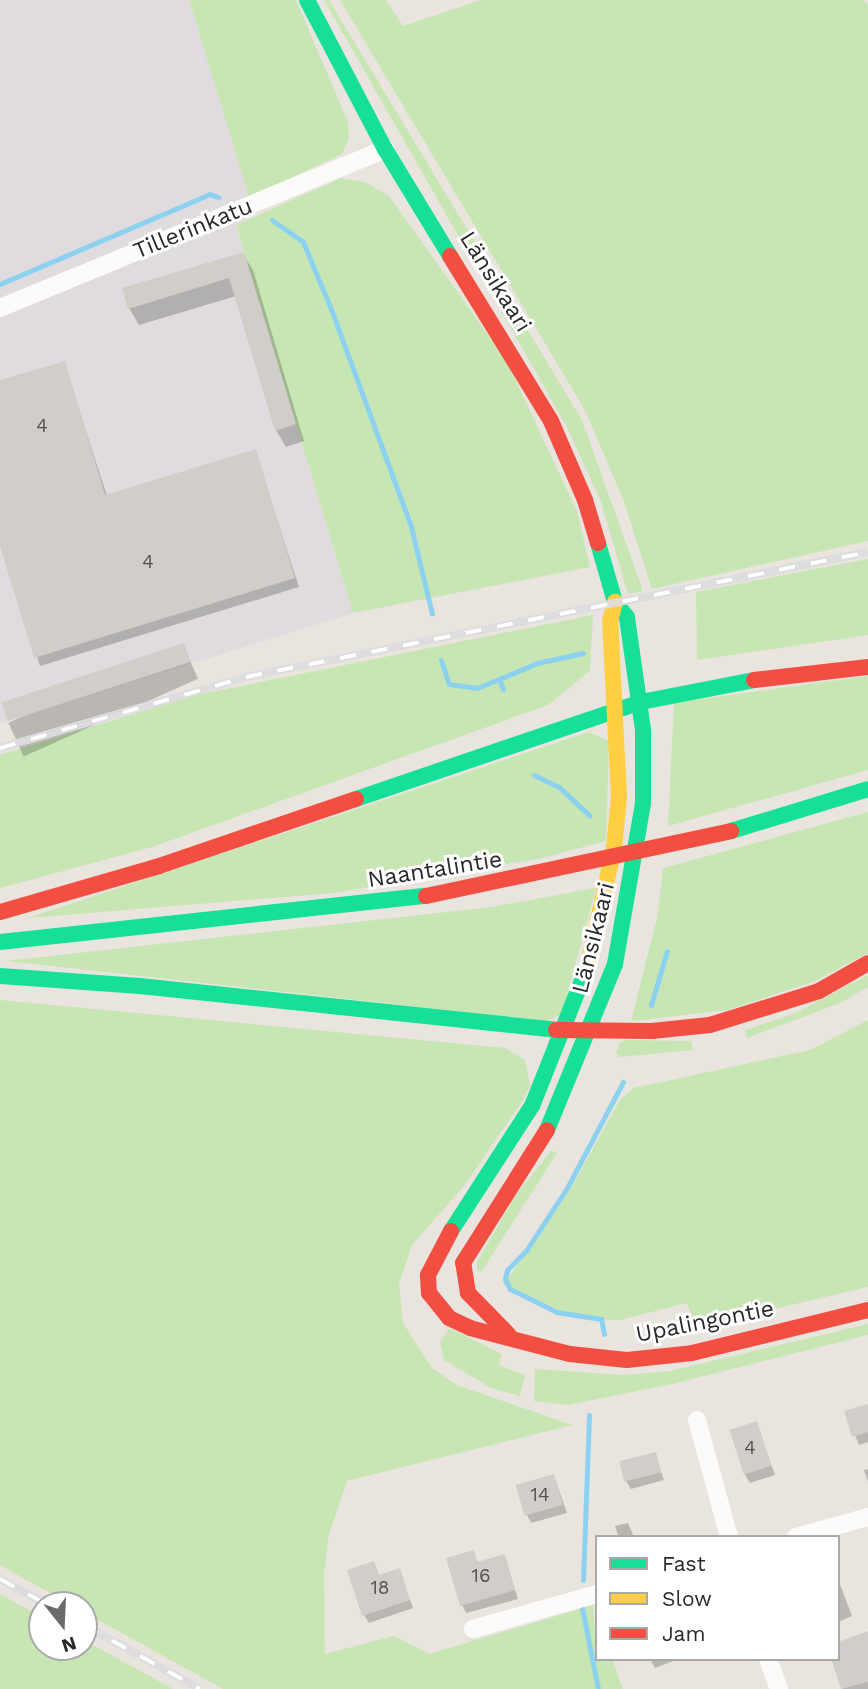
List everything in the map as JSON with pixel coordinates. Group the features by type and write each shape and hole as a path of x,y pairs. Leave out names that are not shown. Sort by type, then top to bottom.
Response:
{"street":[{"name":"Länsikaari","path":"307,0 385,149 551,421 585,499 615,602 627,617 641,702 643,803 638,847 615,964 592,1030 554,1118 465,1256 462,1274 468,1293 509,1335"},
{"name":"Tillerinkatu","path":"0,308 385,149"},
{"name":"Länsikaari","path":"437,1253 507,1151 532,1106 590,960 614,848 620,755 610,621 615,602"},
{"path":"0,912 159,866 641,702 775,676 868,667"},
{"name":"Naantalintie","path":"0,942 349,907 556,873 703,840 868,789"},
{"path":"0,976 564,1030 652,1031 741,1018 819,991 868,963"},
{"name":"Upalingontie","path":"437,1253 427,1284 442,1312 470,1328 509,1335 597,1359 661,1358 868,1310"},
{"path":"697,1420 728,1535"},
{"path":"803,1535 868,1517"},
{"path":"473,1629 595,1595"},
{"path":"769,1661 779,1689"}],"shaded area":[{"path":"0,0 189,0 255,214 236,226 353,613 0,723"}],"green space":[{"path":"189,0 296,0 348,122 349,138 342,154 249,197"},
{"path":"324,0 329,0 582,420 643,591 628,594 601,502 567,427"},
{"path":"340,0 386,0 403,26 481,0 864,0 868,6 868,541 652,589 624,502 586,412"},
{"path":"341,178 365,182 389,196 506,360 577,511 590,567 353,613 236,225"},
{"path":"868,559 868,635 697,660 696,592"},
{"path":"593,615 590,671 548,705 152,847 0,888 0,755 196,695"},
{"path":"868,676 868,770 668,826 674,703"},
{"path":"589,732 609,741 606,841 542,858 334,893 28,918"},
{"path":"868,812 868,953 815,981 728,1010 631,1021 657,918 663,868"},
{"path":"596,888 562,1014 547,1021 6,961 492,907"},
{"path":"868,975 868,987 840,1003 747,1038 745,1030 795,1013"},
{"path":"0,1000 505,1048 525,1060 530,1086 523,1100 464,1186 412,1245 399,1284 403,1323 432,1368 457,1385 572,1425 347,1481 329,1534 324,1573 325,1654 394,1636 429,1654 593,1605 595,1661 613,1661 623,1689 223,1689 98,1620 98,1591 46,1591 0,1565"},
{"path":"868,1020 868,1287 696,1327 687,1303 620,1320 580,1319 503,1285 569,1192 620,1100 634,1088 810,1050"},
{"path":"691,1041 693,1050 620,1057 616,1053 620,1042"},
{"path":"551,1151 557,1153 482,1271 477,1271 477,1262 516,1195"},
{"path":"868,1324 868,1335 672,1384 568,1405 534,1401 535,1369 623,1375 670,1371"},
{"path":"449,1328 502,1354 499,1365 525,1375 520,1396 491,1388 444,1360 440,1343"},
{"path":"0,1594 28,1609 28,1661 98,1661 98,1648 173,1689 0,1689"}],"building":[{"path":"244,252 296,424 275,431 229,278 128,309 122,288"},
{"path":"65,361 105,495 256,449 295,578 34,658 0,546 0,380"},
{"path":"184,643 190,662 8,721 1,702"},
{"path":"868,1404 868,1432 852,1437 844,1411"},
{"path":"757,1421 772,1466 744,1475 729,1430"},
{"path":"656,1452 661,1472 624,1482 619,1461"},
{"path":"554,1474 563,1505 524,1516 516,1485"},
{"path":"474,1550 477,1562 505,1554 515,1590 460,1606 446,1558"},
{"path":"374,1561 379,1575 400,1568 410,1600 362,1616 347,1570"},
{"path":"868,1631 868,1682 841,1689 832,1661 840,1661 840,1641"}],"waterway":[{"path":"0,284 210,194 218,197"},
{"path":"272,220 303,242 331,309 411,527 432,614"},
{"path":"499,679 537,663 583,653"},
{"path":"441,660 449,684 477,688 499,679 503,689"},
{"path":"534,775 559,787 590,816"},
{"path":"651,1005 667,951"},
{"path":"604,1334 601,1319 557,1312 510,1289 505,1279 507,1270 527,1249 567,1188 623,1082"},
{"path":"583,1580 589,1415"},
{"path":"582,1608 598,1689"}],"railway":[{"path":"0,748 246,677 868,552"},
{"path":"0,1579 28,1594"},
{"path":"98,1633 200,1689"}],"traffic: fast":[{"path":"307,0 385,149 450,256"},
{"path":"547,1130 615,964 643,803 643,730 627,617 615,602 598,543"},
{"path":"356,799 641,702 754,680"},
{"path":"731,831 868,789"},
{"path":"0,942 426,896"},
{"path":"451,1231 532,1106 588,965"},
{"path":"0,976 140,986 556,1030"}],"traffic: slow":[{"path":"588,965 614,848 619,797 610,621 615,602"}],"traffic: jam":[{"path":"450,256 551,421 585,500 598,543"},
{"path":"754,680 868,667"},
{"path":"0,912 159,866 356,799"},
{"path":"426,896 731,831"},
{"path":"556,1030 652,1031 710,1025 819,991 868,963"},
{"path":"509,1335 468,1293 463,1263 547,1130"},
{"path":"451,1231 428,1275 429,1293 449,1318 470,1328 570,1354 627,1360 692,1353 868,1310"}]}
